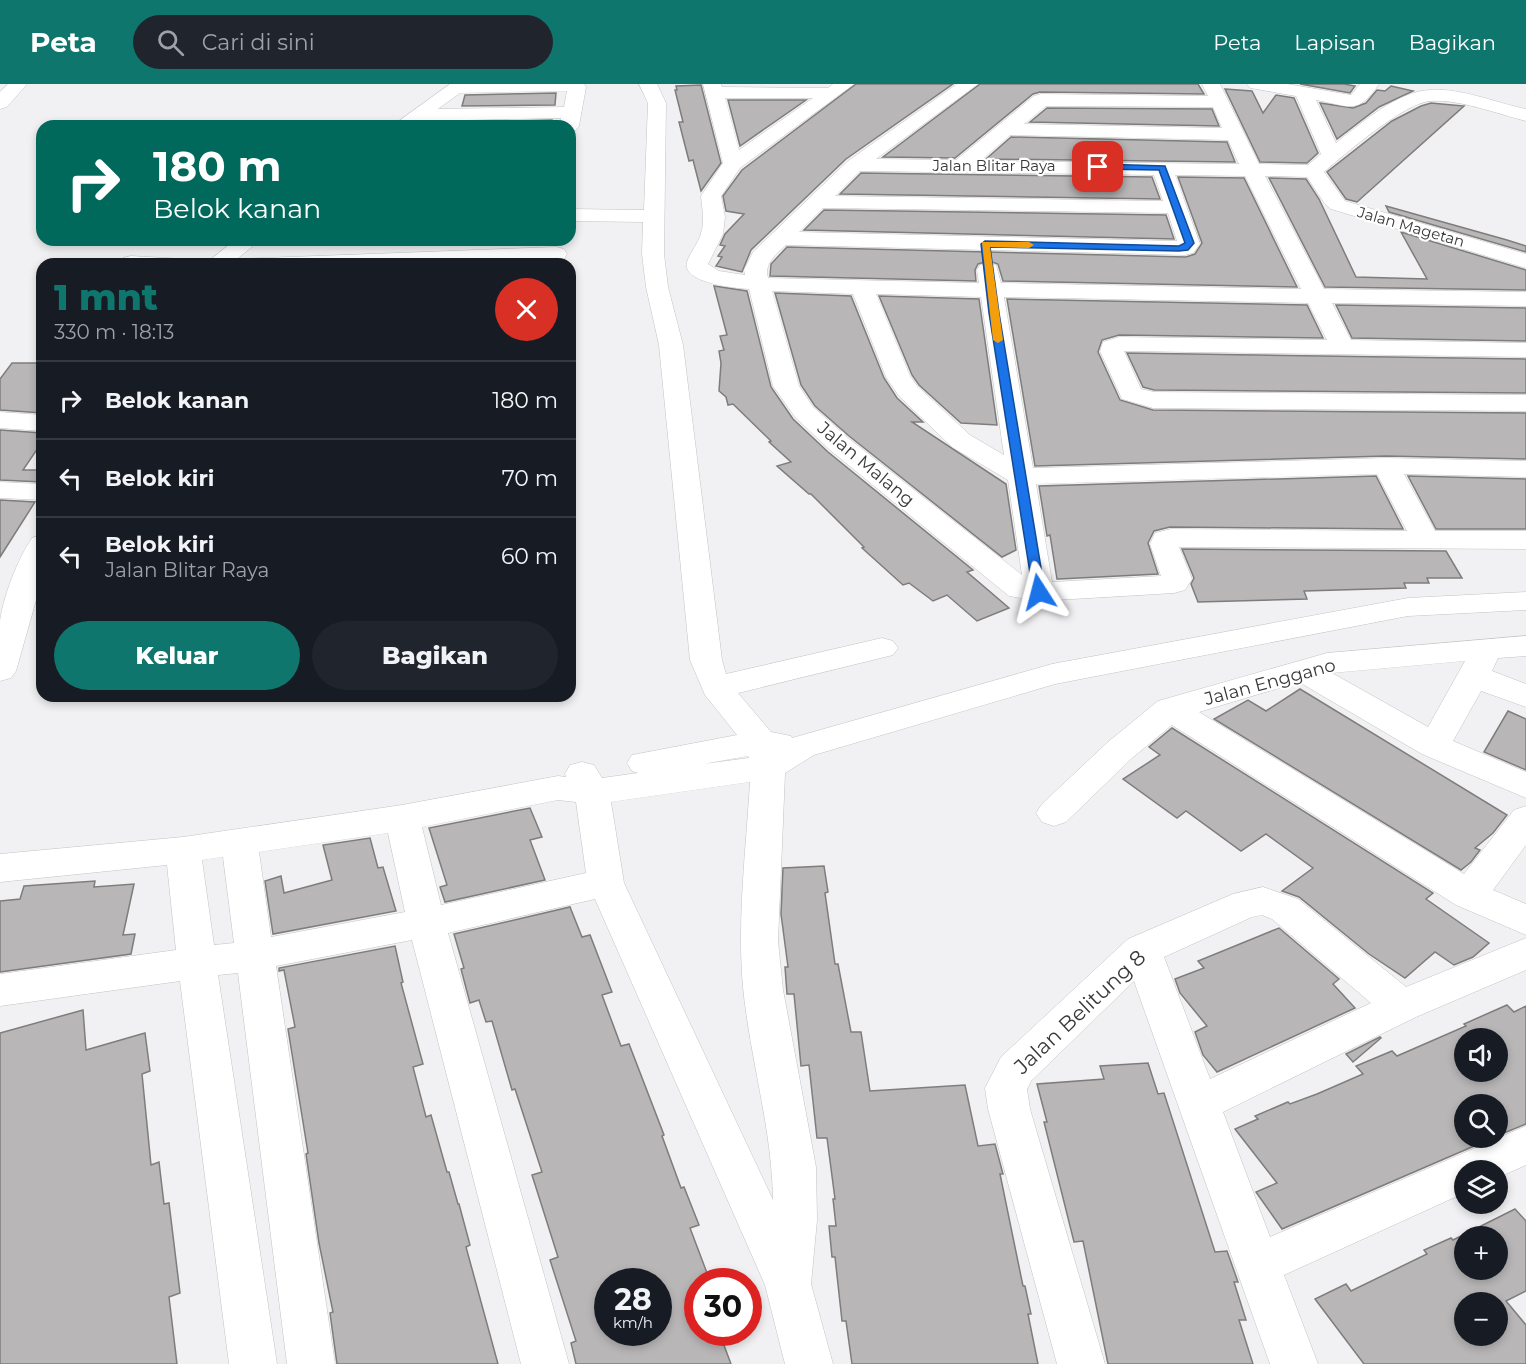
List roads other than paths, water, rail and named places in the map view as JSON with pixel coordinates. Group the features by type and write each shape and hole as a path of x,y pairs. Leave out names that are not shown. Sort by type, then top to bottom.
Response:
{"street":[{"path":"0,103 18,84"},
{"path":"648,84 657,103 653,216 656,276 671,345 708,674 765,755 759,941 763,990 794,1167 795,1220 788,1284"},
{"path":"758,284 755,270 761,257 855,165 969,84"},
{"path":"1256,84 1353,101 1390,113"},
{"path":"1353,101 1357,100 1370,84"},
{"path":"1460,84 1472,103"},
{"path":"410,120 418,114 456,88 572,85 577,87 570,119 418,114"},
{"path":"733,164 713,88 837,89"},
{"path":"837,89 733,164 723,176 711,196 713,227 697,264 698,270 713,277 758,284 1526,299"},
{"path":"1302,92 1332,156"},
{"path":"961,166 1037,102 1215,93 1251,169 1343,348"},
{"path":"1313,171 1390,113 1430,95 1526,115"},
{"path":"1005,129 1234,134"},
{"name":"Jalan Blitar Raya","path":"855,165 1313,171"},
{"path":"780,238 1185,248 1190,243 1162,168"},
{"name":"Jalan Magetan","path":"1313,171 1332,200 1338,205 1526,261"},
{"path":"817,202 1176,207"},
{"path":"576,215 653,216"},
{"path":"1378,217 1404,246 1472,245"},
{"path":"985,244 990,290 1039,592 1174,584 1177,579 1164,544 1165,539 1171,538 1526,540"},
{"path":"224,258 241,246"},
{"path":"414,258 556,253"},
{"name":"Jalan Malang","path":"758,284 786,386 804,412 839,444 1020,589 1039,592"},
{"path":"861,286 898,377 908,391 947,430 980,453 1021,476 1386,466 1526,469"},
{"path":"1526,350 1119,344 1112,346 1112,351 1131,394 1153,400 1526,403"},
{"path":"0,420 36,423"},
{"path":"980,453 1015,446"},
{"path":"1386,466 1425,538"},
{"path":"0,490 36,492"},
{"path":"1,662 15,573 36,550"},
{"path":"0,868 183,850 402,818 577,785 765,755 802,747 1064,672 1408,607 1526,601"},
{"name":"Jalan Enggano","path":"1054,813 1134,738 1170,709 1327,663 1481,663 1526,646"},
{"path":"716,687 882,648"},
{"path":"1434,746 1481,663 1526,696"},
{"path":"1303,669 1434,746 1526,786"},
{"path":"1170,709 1469,895 1526,920"},
{"path":"577,785 606,883 788,1284 809,1364"},
{"path":"402,818 426,923 545,1364"},
{"path":"1469,895 1526,819"},
{"path":"239,841 311,1364"},
{"path":"183,850 253,1364"},
{"path":"0,990 197,965 255,955 426,923 606,883"},
{"name":"Jalan Belitung 8","path":"1081,1364 1009,1109 1006,1088 1016,1069 1142,950 1246,904 1263,902 1285,909 1402,1006"},
{"path":"1142,950 1294,1364"},
{"path":"1198,1104 1402,1006 1526,953"},
{"path":"1491,1160 1526,1144"},
{"path":"1258,1265 1454,1177"}]}
